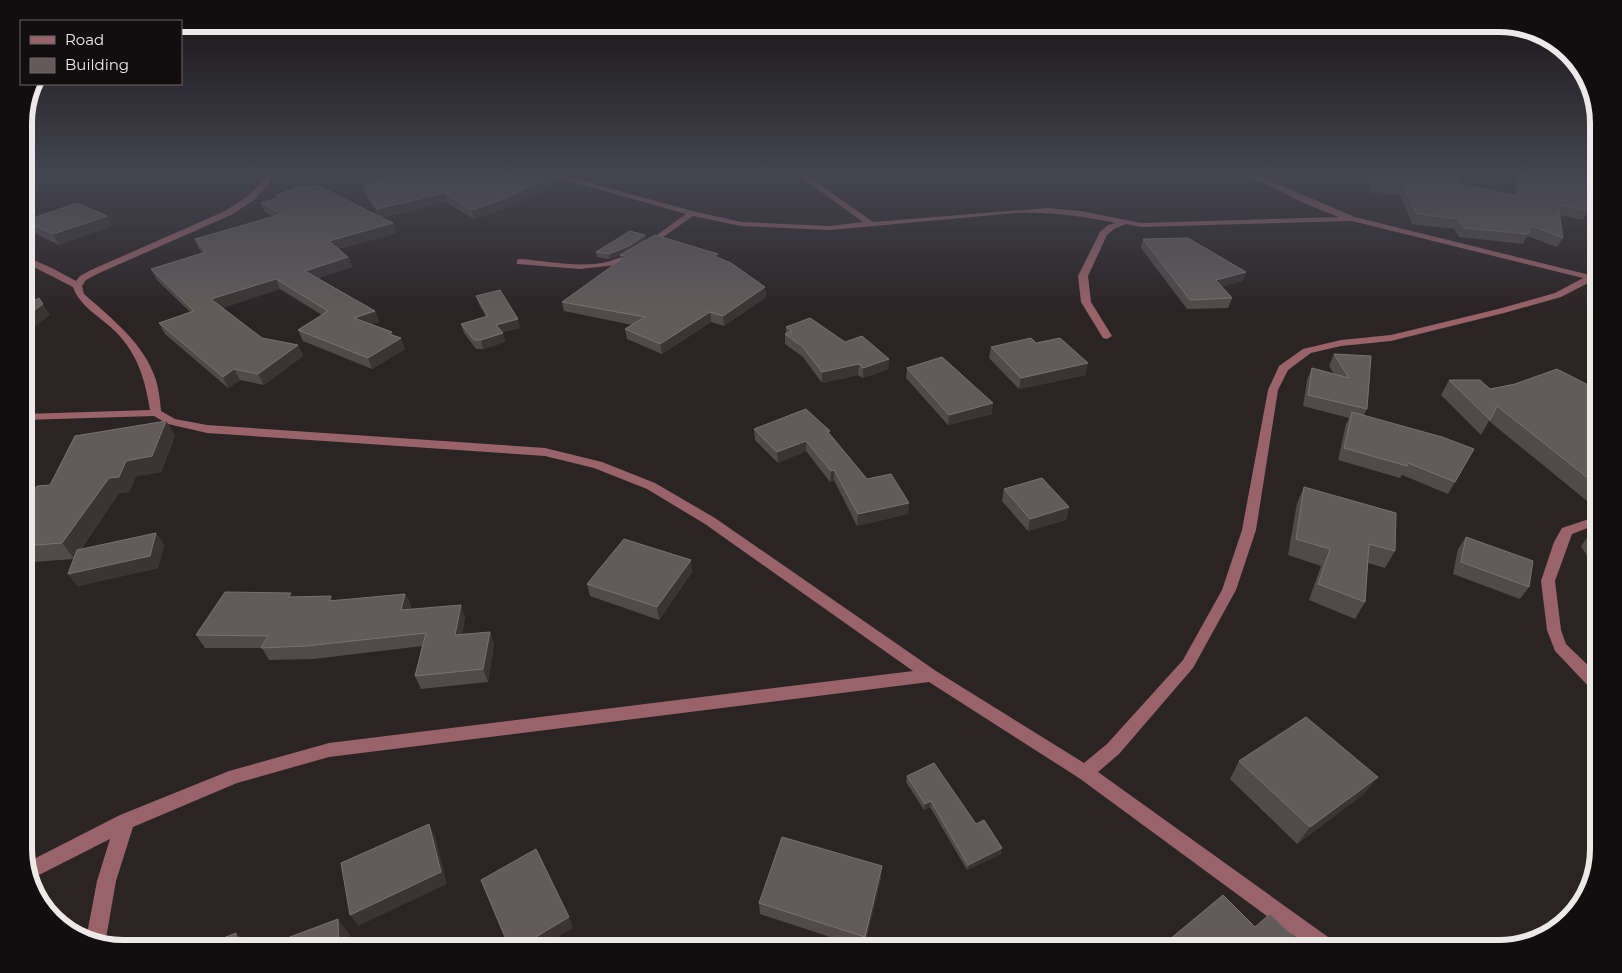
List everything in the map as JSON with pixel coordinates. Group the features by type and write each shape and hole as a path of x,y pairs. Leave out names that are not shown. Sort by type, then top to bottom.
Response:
{"street":[{"path":"77,286 82,278 94,272 209,221"},
{"path":"520,262 600,266 615,262 646,245 680,221"},
{"path":"729,221 781,227 830,228 898,221"},
{"path":"867,221 871,224"},
{"path":"1116,221 1141,225 1283,221"},
{"path":"1362,221 1589,275"},
{"path":"1107,336 1086,302 1083,276 1103,234 1111,227 1123,223"},
{"path":"33,263 77,286 80,295 120,331 139,355 151,381 156,413"},
{"path":"1085,773 1112,749 1188,664 1229,590 1249,530 1273,390 1283,368 1307,351 1340,342 1392,338 1501,312 1558,295 1589,280"},
{"path":"33,418 156,413 172,422 207,429 545,452 598,466 651,486 710,521 931,675 1085,773 1316,940"},
{"path":"1590,523 1568,531 1560,542 1548,581 1554,630 1560,647 1590,677"},
{"path":"34,868 126,821 235,776 330,750 931,675"},
{"path":"97,936 106,875 126,821"}],"building":[{"path":"33,221 91,221 53,234 33,225"},
{"path":"256,221 390,221 393,223 329,241 348,257 305,271 375,311 354,318 392,332 389,334 401,338 368,358 298,330 328,311 276,279 211,299 262,338 298,345 258,374 234,369 223,377 159,323 194,311 151,269 206,252 195,239"},
{"path":"1460,221 1560,221 1563,238 1532,226 1528,234 1464,228"},
{"path":"630,231 645,235 629,246 609,254 596,252"},
{"path":"655,235 718,254 714,256 731,263 765,287 723,316 710,312 660,344 625,329 645,317 562,302 626,256 620,255"},
{"path":"1188,238 1246,272 1216,280 1232,298 1190,300 1143,239"},
{"path":"500,290 518,319 496,325 503,333 481,340 474,340 461,324 488,316 476,296"},
{"path":"39,298 43,304 33,311 33,301"},
{"path":"810,318 845,342 862,336 889,359 863,368 859,364 822,372 803,347 785,334 792,331 786,327"},
{"path":"1031,338 1036,343 1060,338 1088,363 1021,378 991,347"},
{"path":"1334,354 1371,356 1367,409 1308,395 1312,368 1349,378"},
{"path":"942,357 993,403 949,415 907,368"},
{"path":"1557,369 1589,386 1589,479 1497,406 1490,420 1449,380 1480,380 1490,389 1515,384"},
{"path":"806,409 830,431 828,432 867,479 891,474 909,503 858,514 834,470 831,471 806,441 777,452 754,429"},
{"path":"1352,412 1442,437 1474,449 1455,482 1408,463 1407,466 1344,448"},
{"path":"166,421 152,456 126,461 119,477 109,478 62,543 33,545 33,491 37,486 50,485 75,436"},
{"path":"1042,478 1069,507 1030,519 1004,489"},
{"path":"1304,487 1396,513 1395,551 1369,544 1365,602 1318,584 1330,549 1296,539"},
{"path":"156,533 150,556 68,574 77,550"},
{"path":"1466,537 1533,561 1529,587 1461,562"},
{"path":"624,539 691,560 657,607 587,584"},
{"path":"225,592 291,593 288,597 331,596 329,601 405,594 401,610 461,605 455,635 490,632 483,669 415,676 426,633 306,646 261,648 268,636 196,635"},
{"path":"1306,717 1378,777 1310,827 1239,761"},
{"path":"934,763 976,824 984,820 1002,848 968,865 931,801 925,804 907,776"},
{"path":"429,824 441,872 350,915 341,863"},
{"path":"782,837 882,866 865,937 759,903"},
{"path":"536,849 569,917 531,940 506,940 481,880"},
{"path":"1223,895 1255,927 1270,914 1297,940 1169,940"},
{"path":"338,919 339,940 282,940"},
{"path":"236,933 236,940 218,940"}]}
